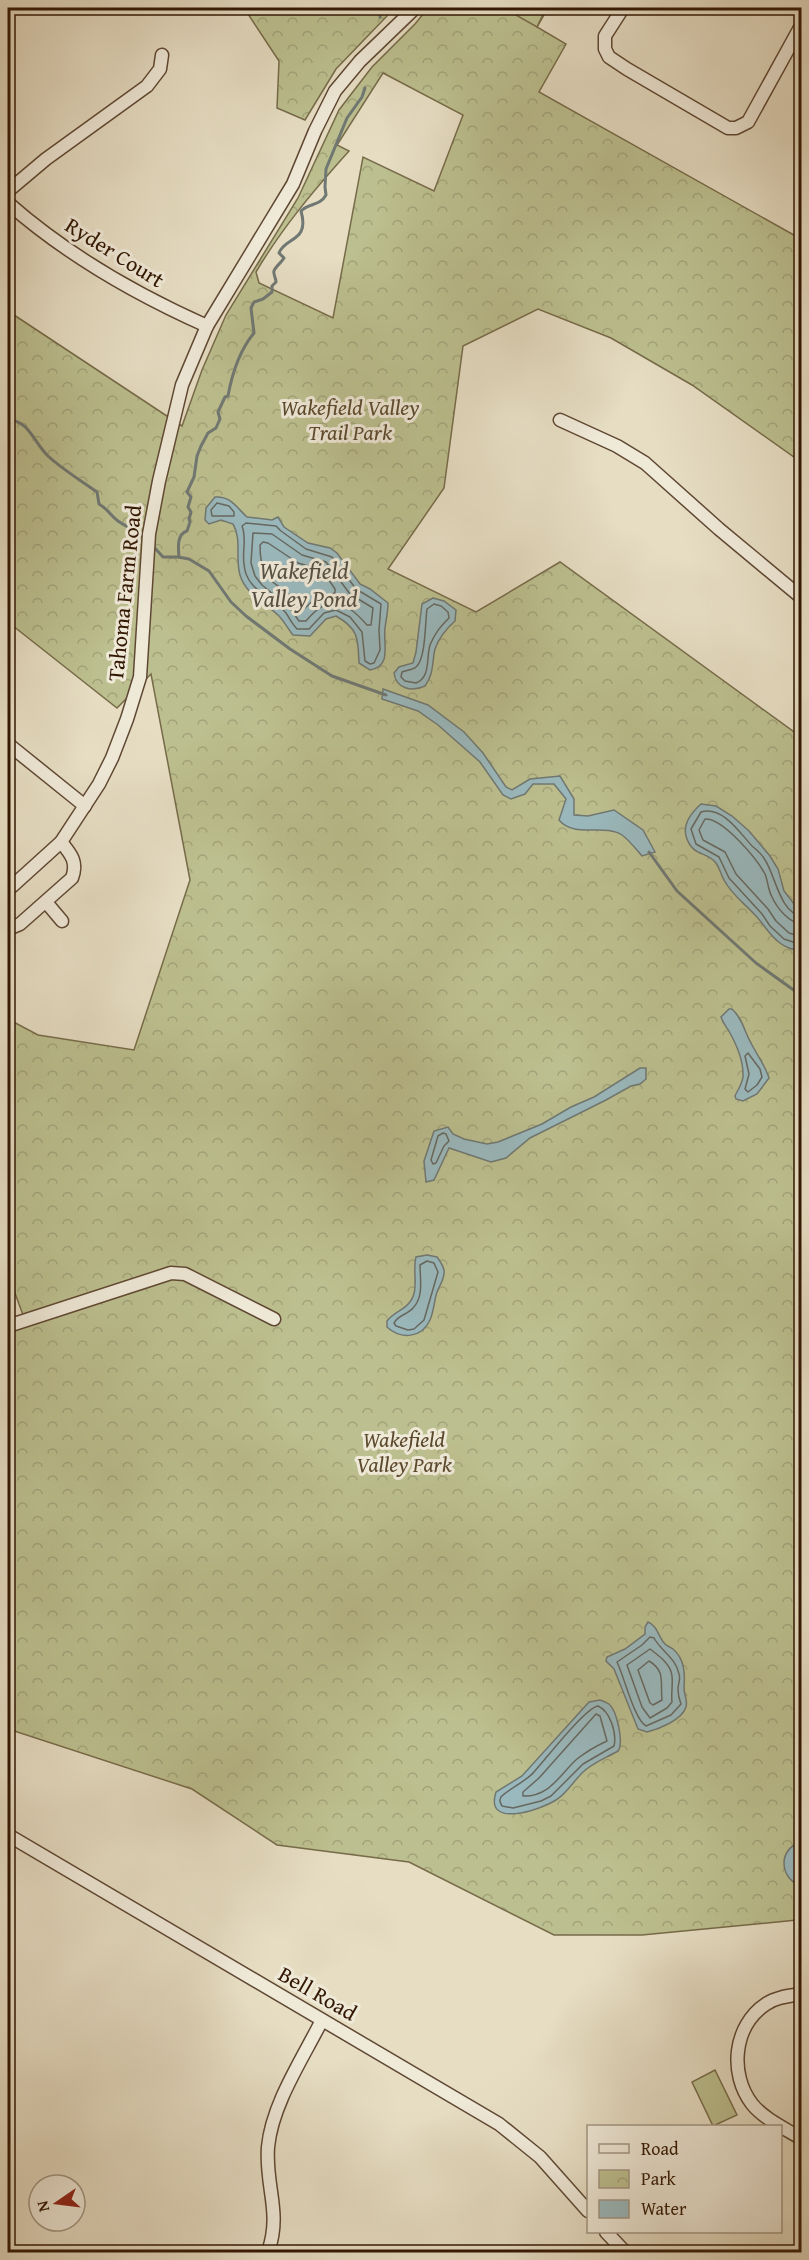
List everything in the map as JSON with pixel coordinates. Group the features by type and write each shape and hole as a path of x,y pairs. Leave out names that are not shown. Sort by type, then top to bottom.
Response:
{"street":[{"name":"Tahoma Farm Road","path":"8,890 61,842 85,806 112,758 140,677 147,550 159,481 182,385 207,326 293,184 335,91 360,61 415,8"},
{"path":"623,8 605,36 605,49 609,57 728,128 736,128 748,122 801,24"},
{"path":"8,191 46,159 147,86 157,76 162,55"},
{"name":"Ryder Court","path":"8,203 47,234 112,279 144,297 207,326"},
{"path":"560,420 617,446 645,463 801,598"},
{"path":"8,744 85,806"},
{"path":"8,929 20,924 69,882 75,871 74,860 61,842"},
{"path":"46,902 62,921"},
{"path":"8,1326 171,1273 185,1274 274,1319"},
{"name":"Bell Road","path":"8,1835 513,2133 540,2157 587,2210"},
{"path":"781,2125 754,2106 738,2074 736,2057 750,2019 765,2005 781,1997 801,1994"},
{"path":"268,2253 275,2218 268,2170 270,2136 281,2102 322,2020"},
{"path":"782,2126 801,2139"},
{"path":"607,2233 625,2253"}],"green space":[{"path":"244,8 387,8 387,16 336,69 305,120 277,108 279,61"},
{"name":"Wakefield Valley Park","path":"428,8 548,8 537,27 566,44 539,92 801,239 801,462 692,385 611,338 538,309 463,346 444,488 388,569 476,612 560,562 801,737 801,1918 797,1920 642,1935 554,1935 409,1862 277,1845 192,1789 8,1729 8,1330 26,1323 12,1285 8,1283 8,1019 38,1035 134,1050 190,880 151,674 117,708 8,622 8,311 182,426 202,370 226,315 298,198 339,110 372,67","holes":["383,73 463,115 434,191 363,157 333,318 259,283 256,272 277,240 311,195 349,151 337,145"]},
{"path":"508,8 546,8 537,27"},
{"path":"715,2070 737,2115 713,2125 692,2082"}],"water":[{"name":"Wakefield Valley Pond","path":"215,497 229,500 247,517 272,520 278,517 284,527 308,543 330,548 337,553 360,584 388,603 384,660 377,668 370,670 359,663 356,635 349,625 336,616 326,619 310,636 293,635 279,616 251,593 240,575 238,542 233,524 221,520 209,524 205,520 206,508"},
{"path":"433,598 444,601 456,610 455,621 443,634 435,649 431,672 425,686 415,689 405,688 398,683 394,673 399,667 413,663 422,604"},
{"path":"383,689 428,705 464,732 483,753 506,787 512,790 530,779 560,776 574,799 574,815 588,816 614,810 643,830 655,852 642,856 625,837 615,832 581,830 566,826 559,820 566,799 554,784 533,784 525,794 511,799 503,795 480,762 438,725 418,711 382,699"},
{"path":"701,804 716,806 732,816 749,831 770,856 778,869 784,891 801,913 801,951 782,945 776,940 730,890 716,863 696,851 689,843 685,832 687,823"},
{"path":"732,1009 739,1017 769,1078 757,1094 743,1101 736,1099 735,1096 742,1083 743,1069 737,1047 721,1017"},
{"path":"640,1068 646,1068 646,1079 640,1084 631,1086 530,1138 506,1158 491,1162 449,1148 434,1180 426,1182 424,1161 434,1131 448,1127 453,1134 464,1139 487,1144 498,1142 542,1124 594,1097"},
{"path":"427,1255 437,1257 444,1270 431,1317 422,1331 417,1334 398,1334 387,1327 387,1321 412,1298 415,1287 416,1257"},
{"path":"648,1622 654,1626 665,1644 680,1657 687,1702 684,1712 675,1720 647,1732 638,1729 614,1669 606,1661 607,1657 625,1649 645,1634"},
{"path":"600,1700 609,1704 615,1713 620,1734 618,1751 586,1769 563,1795 548,1804 516,1814 498,1810 494,1803 496,1792 522,1776 589,1702"},
{"path":"796,1844 801,1847 799,1862 801,1886 790,1878 784,1866 786,1854"}],"waterway":[{"path":"380,17 382,8"},
{"path":"179,557 180,538 187,531 190,522 191,512 188,507 191,497 187,492 194,477 197,456 208,433 216,428 220,419 218,412 225,397 228,396 237,363 254,333 251,308 254,302 272,292 272,286 276,282 274,271 284,258 279,253 286,244 300,234 303,221 301,211 324,199 326,169 347,118 362,97 365,88"},
{"path":"8,420 15,421 26,428 48,456 97,492 99,504 118,521 144,538"},
{"path":"153,546 163,557 189,559 209,571 231,602 246,616 290,649 332,676 386,695"},
{"path":"649,852 677,891 756,963 802,996"}],"park label":[{"name":"Wakefield Valley Trail Park","path":"350,420"}]}
